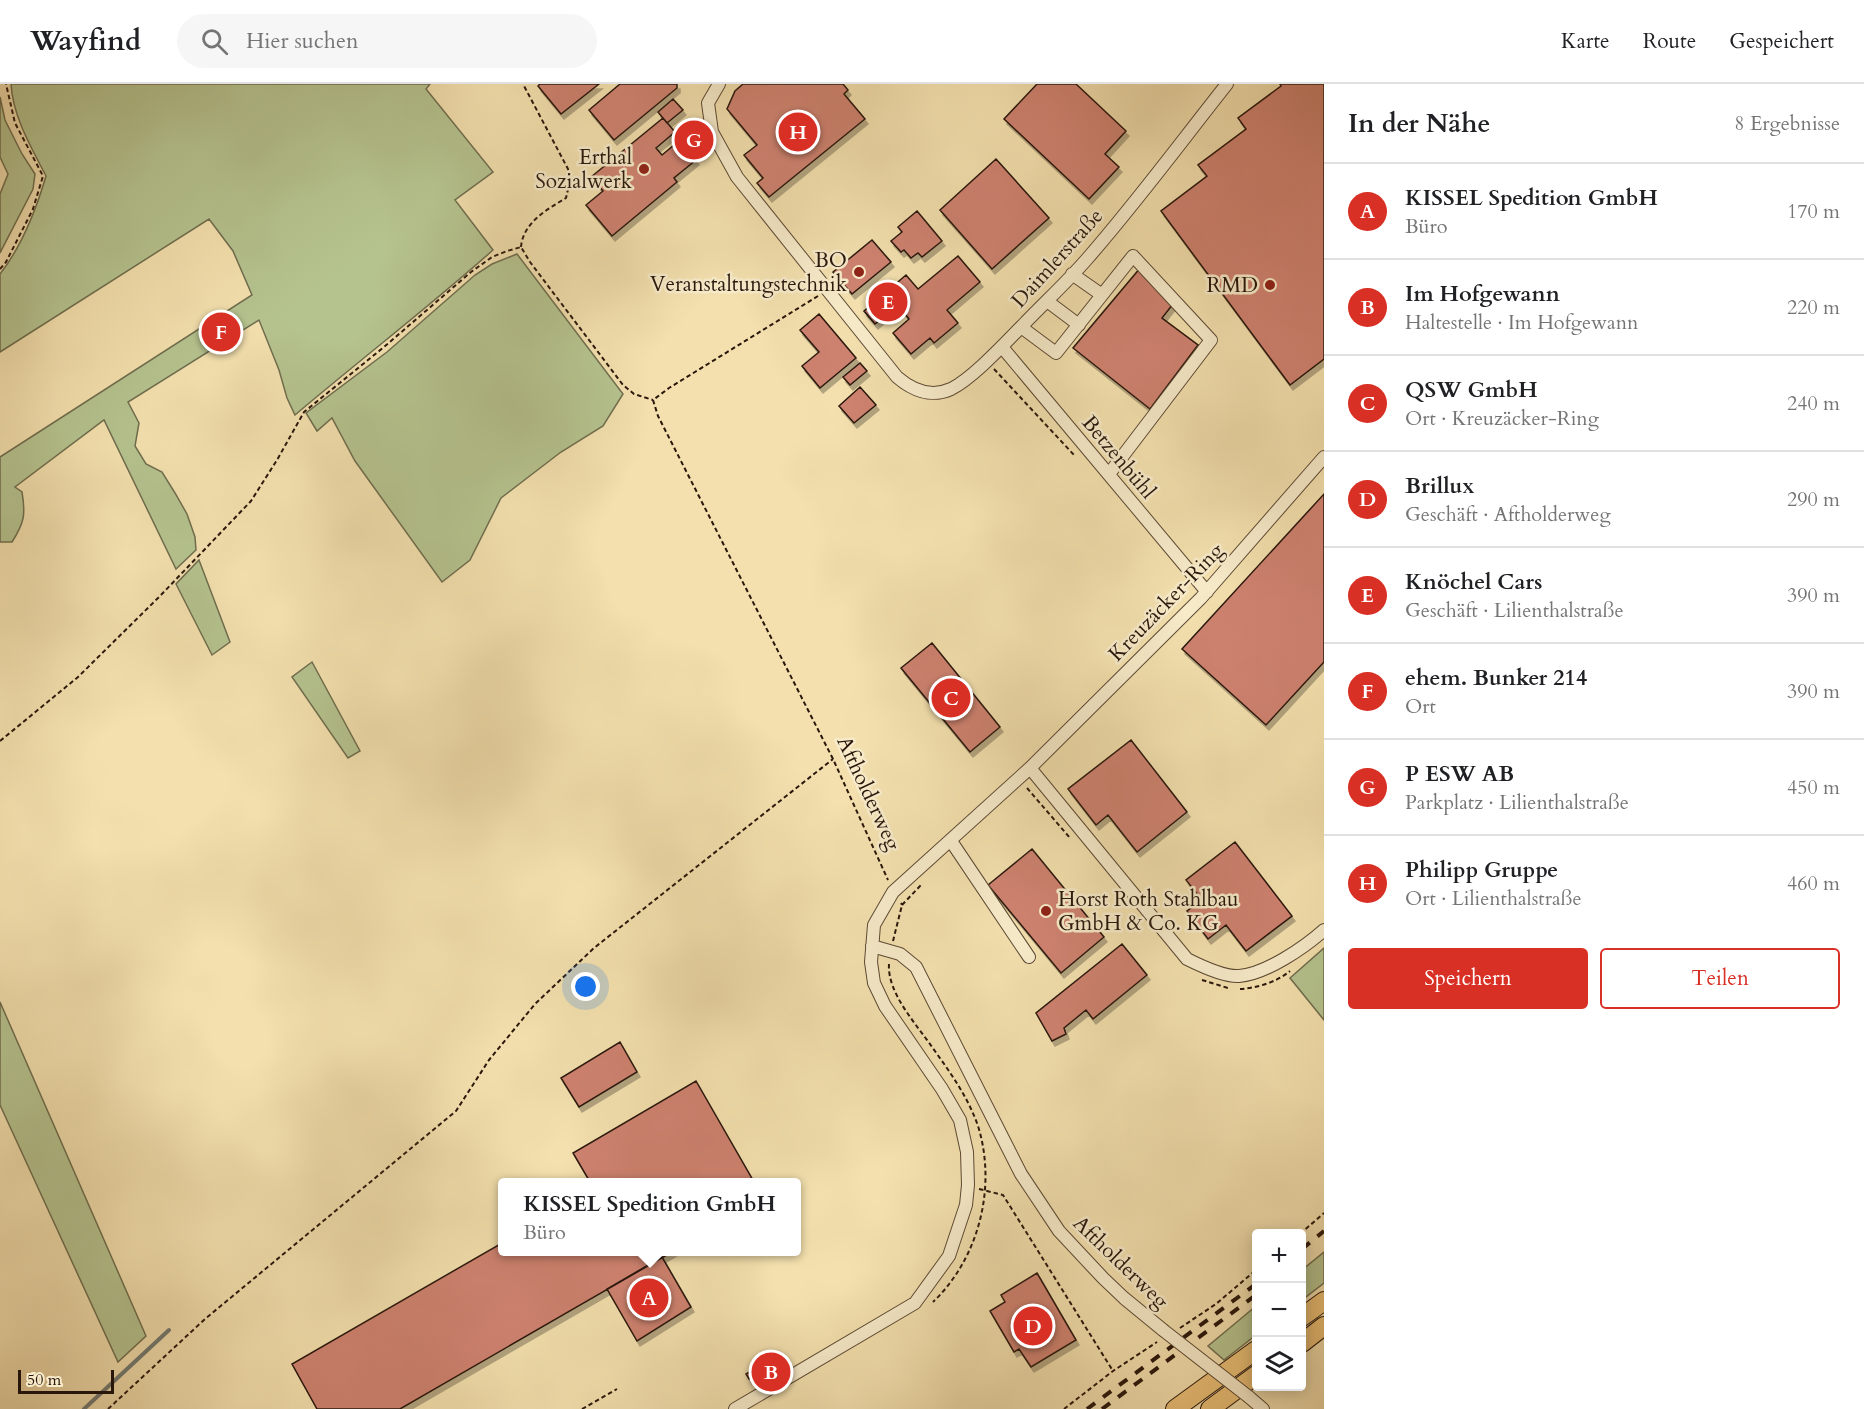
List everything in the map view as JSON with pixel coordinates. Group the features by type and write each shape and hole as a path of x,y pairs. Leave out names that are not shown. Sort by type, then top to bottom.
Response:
{"highway":[{"path":"1306,1314 1324,1300"},
{"path":"1306,1340 1324,1326"},
{"path":"1175,1409 1252,1354"},
{"path":"1210,1409 1252,1379"}],"street":[{"name":"Daimlerstraße","path":"719,84 708,103 712,132 737,177 897,377 908,386 921,392 936,393 950,389 963,381 1002,347 1086,260 1227,84"},
{"path":"1021,327 1056,353 1133,256 1211,340 1109,474"},
{"path":"1072,274 1102,295"},
{"path":"1047,301 1079,325"},
{"name":"Betzenbühl","path":"1002,347 1207,592"},
{"name":"Kreuzäcker-Ring","path":"893,892 1030,768 1207,592 1324,458"},
{"path":"1030,768 1187,959 1205,968 1239,976 1266,968 1306,946 1324,930"},
{"path":"951,841 1029,957"},
{"path":"735,1409 754,1404 915,1303 949,1256 966,1205 967,1152 960,1120 942,1089 885,1006 874,984 871,962 874,925 893,892"},
{"name":"Aftholderweg","path":"872,946 900,954 916,967 1021,1174 1059,1231 1103,1278 1162,1335 1263,1409"}],"path":[{"path":"0,269 6,262 33,209 43,176 15,123 6,84"},
{"path":"523,84 568,169 569,185 566,198 549,208 528,226 522,237 521,247 622,386 634,394 653,400 828,290"},
{"path":"0,741 78,677 251,501 304,412 471,272 492,257 521,247"},
{"name":"Aftholderweg","path":"653,400 658,416 833,759 893,892 903,905 890,951"},
{"path":"108,1409 205,1318 456,1111 489,1060 535,1004 594,948 833,759"},
{"path":"890,951 889,970 898,998 964,1093 978,1125 985,1157 986,1191 983,1210 972,1244 957,1273 934,1301 926,1306"},
{"path":"968,1185 1003,1195 1113,1371"},
{"path":"1305,1229 1324,1213"},
{"path":"1179,1328 1216,1304 1252,1274"},
{"path":"1064,1409 1162,1335"},
{"path":"582,1409 617,1389"}],"green space":[{"path":"11,84 430,84 426,89 493,172 455,200 493,250 295,415 259,320 128,402 139,423 135,446 146,464 162,472 187,514 195,537 196,550 176,569 104,420 15,487 22,492 24,513 12,542 0,542 0,457 252,295 233,251 209,219 0,352 0,274 28,227 46,176 19,120"},
{"path":"0,97 5,120 35,174 33,189 0,253 0,194 8,174 0,157"},
{"path":"517,254 623,394 603,426 561,452 501,498 470,560 442,582 355,461 332,418 317,431 306,413 387,352 475,275 492,264"},
{"path":"199,560 230,642 212,655 176,584"},
{"path":"312,662 360,751 348,758 292,677"},
{"path":"1324,948 1324,1020 1290,978"},
{"path":"0,1002 146,1336 118,1362 0,1105"},
{"path":"1324,1252 1324,1283 1306,1297 1306,1283 1306,1267"},
{"path":"1252,1309 1252,1338 1224,1360 1208,1346"}],"building":[{"path":"540,84 599,84 561,114 538,86"},
{"path":"620,84 677,84 677,88 614,140 589,110"},
{"path":"743,84 843,84 848,90 844,94 865,119 769,197 757,183 763,178 744,155 757,145 727,109 735,91"},
{"path":"1037,84 1076,84 1126,131 1105,154 1119,167 1089,199 1004,119"},
{"name":"RMD","path":"1280,84 1324,84 1324,359 1290,385 1161,211 1207,176 1198,165 1246,129 1238,118 1281,86"},
{"path":"673,99 683,110 667,123 658,112"},
{"name":"Erthal Sozialwerk","path":"663,118 675,132 656,148 662,155 680,140 696,160 674,178 677,182 612,236 586,205 603,191 591,177"},
{"path":"996,159 1049,218 992,269 940,210"},
{"path":"917,211 942,241 922,257 918,253 911,258 904,250 901,252 891,241 902,232 898,227"},
{"path":"872,240 891,262 852,294 833,272"},
{"path":"958,256 980,282 947,310 958,323 934,343 930,338 911,354 893,333 909,319 898,305 875,324 864,311 906,275 918,289"},
{"path":"1141,267 1173,304 1162,318 1198,345 1150,409 1073,348"},
{"path":"819,314 856,358 820,388 802,366 819,352 800,330"},
{"path":"860,363 867,371 850,385 843,377"},
{"path":"860,387 876,405 854,423 839,406"},
{"path":"1324,494 1324,662 1266,725 1182,649"},
{"path":"932,643 1000,727 970,752 901,668"},
{"path":"1131,740 1187,812 1137,852 1108,815 1096,825 1068,789"},
{"path":"1235,842 1292,916 1246,951 1226,925 1208,939 1187,911 1202,900 1186,880"},
{"name":"Horst Roth Stahlbau GmbH & Co. KG","path":"1032,849 1104,937 1061,973 988,885"},
{"path":"1122,944 1147,975 1093,1019 1086,1010 1064,1028 1066,1034 1052,1041 1036,1013"},
{"path":"620,1042 637,1072 579,1107 561,1078"},
{"path":"696,1081 752,1178 588,1178 573,1153"},
{"path":"498,1245 498,1256 665,1256 400,1409 317,1409 292,1364"},
{"path":"662,1257 691,1307 637,1341 607,1289"},
{"path":"1037,1273 1076,1340 1031,1367 1019,1349 1014,1352 990,1311 1005,1302 1001,1295"},
{"path":"757,1367 760,1372 749,1379 746,1374"}],"waterway":[{"path":"84,1409 169,1330"}],"railway":[{"path":"1306,1246 1324,1231"},
{"path":"1087,1409 1252,1287"},
{"path":"1102,1409 1252,1298"}],"place":[{"name":"Philipp Gruppe","path":"798,132"},
{"name":"P ESW AB","path":"694,140"},
{"name":"Erthal Sozialwerk","path":"644,169"},
{"name":"BO Veranstaltungstechnik","path":"859,272"},
{"name":"RMD","path":"1270,285"},
{"name":"Knöchel Cars","path":"888,302"},
{"name":"ehem. Bunker 214","path":"221,332"},
{"name":"QSW GmbH","path":"951,698"},
{"name":"Horst Roth Stahlbau GmbH & Co. KG","path":"1046,911"},
{"name":"KISSEL Spedition GmbH","path":"649,1298"},
{"name":"Brillux","path":"1033,1326"},
{"name":"Im Hofgewann","path":"771,1372"}]}
